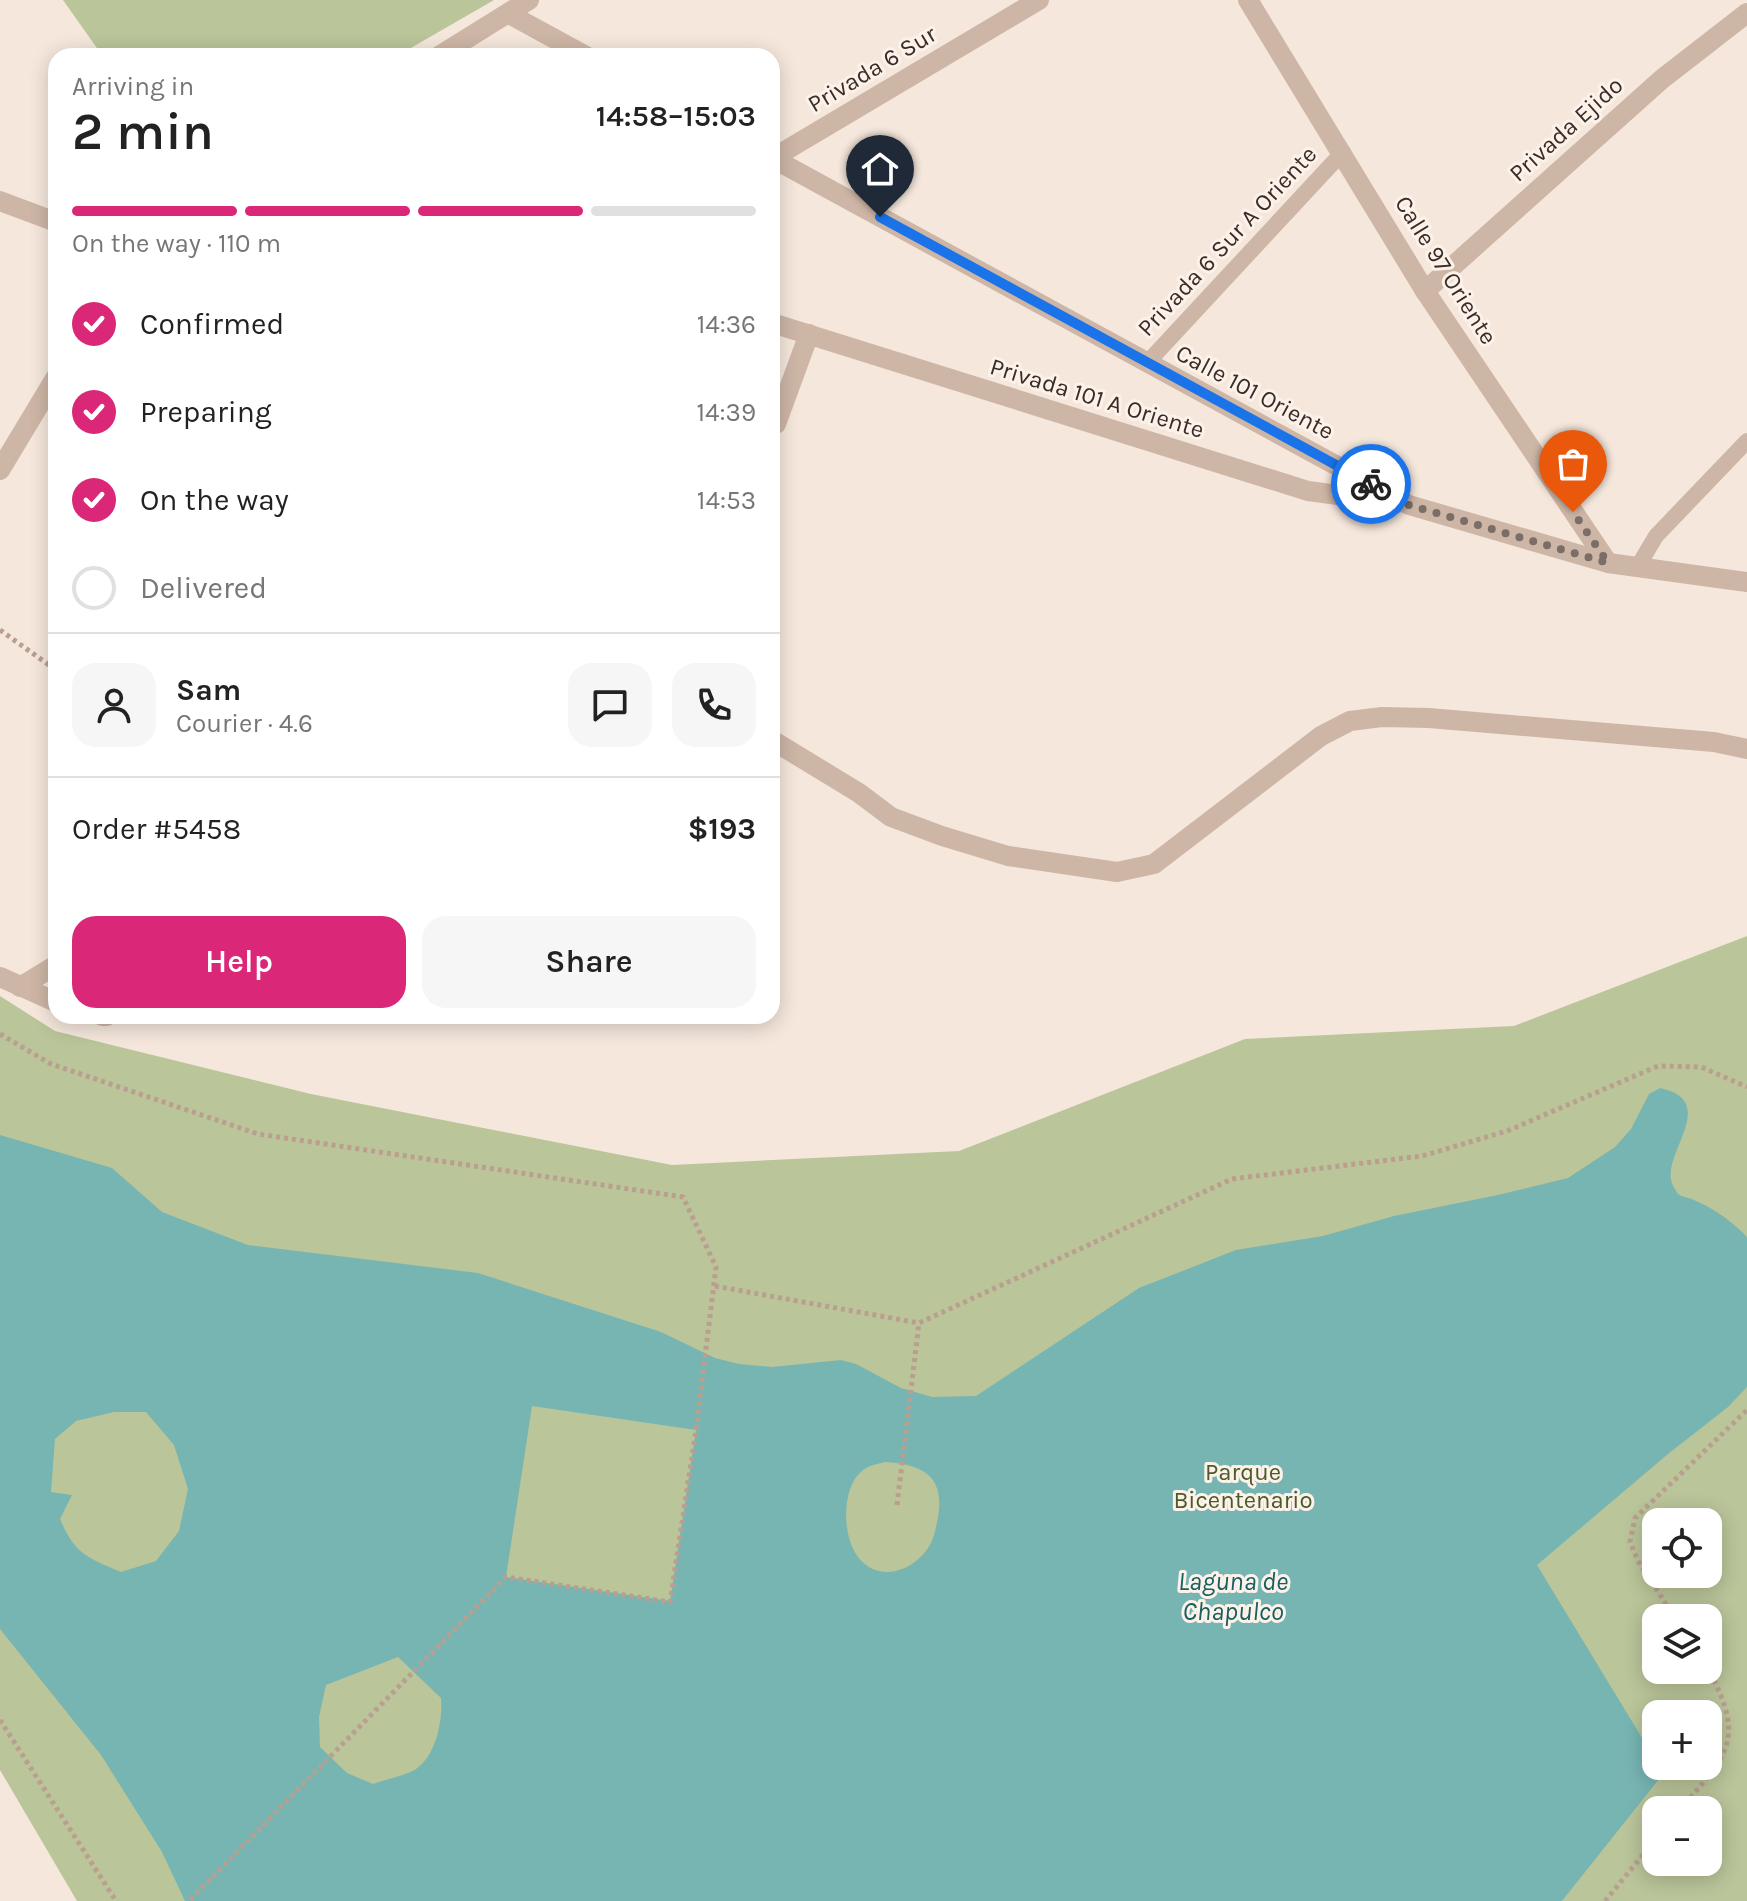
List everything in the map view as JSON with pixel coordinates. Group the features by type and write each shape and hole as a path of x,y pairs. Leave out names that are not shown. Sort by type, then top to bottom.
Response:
{"street":[{"path":"452,48 529,0"},
{"name":"Privada 6 Sur","path":"780,153 1039,0"},
{"name":"Calle 97 Oriente","path":"1248,0 1425,291 1608,563"},
{"name":"Privada Ejido","path":"1425,291 1662,79 1747,13"},
{"path":"509,14 571,48"},
{"name":"Calle 101 Oriente","path":"780,162 1409,505 1608,563 1747,582"},
{"path":"1,200 48,219"},
{"name":"Privada 101 A Oriente","path":"780,325 1308,491 1409,505"},
{"path":"780,413 809,334"},
{"path":"0,470 48,390"},
{"path":"780,745 859,793 891,817 1008,856 1117,872 1154,864 1321,736 1350,721 1382,717 1429,718 1714,742 1747,749"},
{"path":"20,987 48,970"},
{"path":"0,977 48,999"}],"lane":[{"name":"Privada 6 Sur A Oriente","path":"1147,363 1343,152"},
{"path":"1637,568 1656,536 1747,441"}],"path":[{"path":"0,630 48,664"},
{"path":"0,1034 51,1064 258,1134 683,1197 716,1267 670,1602 506,1577 189,1901"},
{"path":"715,1286 919,1323 1232,1179 1422,1156 1507,1131 1658,1066 1701,1067 1747,1087"},
{"path":"897,1505 919,1323"},
{"path":"1666,1604 1630,1542 1635,1518 1747,1410"},
{"path":"1691,1796 1724,1756 1733,1734 1731,1714 1716,1684"},
{"path":"0,1720 116,1901"},
{"path":"1605,1901 1642,1856"}],"green space":[{"path":"63,0 494,0 411,48 97,48"},
{"name":"Laguna de Chapulco","path":"1747,936 1747,1901 77,1901 0,1770 0,996 55,1031 311,1094 672,1165 959,1151 1245,1039 1514,1026"}],"water":[{"name":"Laguna de Chapulco","path":"1660,1088 1678,1095 1686,1104 1688,1116 1674,1158 1672,1183 1677,1193 1717,1212 1747,1237 1747,1387 1728,1407 1537,1565 1642,1738 1642,1780 1658,1780 1646,1796 1642,1796 1642,1800 1562,1901 185,1901 162,1852 101,1755 0,1629 0,1135 112,1168 162,1212 248,1245 478,1273 661,1332 715,1358 772,1367 841,1360 856,1364 901,1388 932,1397 976,1396 1139,1288 1236,1250 1323,1236 1394,1216 1568,1178 1615,1147 1631,1129 1649,1094","holes":["532,1406 696,1430 670,1601 506,1577","114,1412 146,1412 174,1445 188,1489 179,1531 156,1561 121,1572 77,1547 60,1519 72,1495 51,1492 55,1439 76,1421","885,1462 902,1464 926,1473 934,1481 939,1503 934,1535 922,1556 912,1564 890,1572 868,1566 858,1557 849,1537 846,1512 855,1479 865,1469","398,1657 441,1698 441,1717 433,1747 423,1763 412,1771 373,1784 347,1773 320,1747 319,1717 326,1685"]}],"way so far":[{"path":"1371,484 1409,505 1608,563 1573,512"}],"route":[{"path":"880,217 1371,484"}],"park label":[{"name":"Parque Bicentenario","path":"1243,1486"}]}
